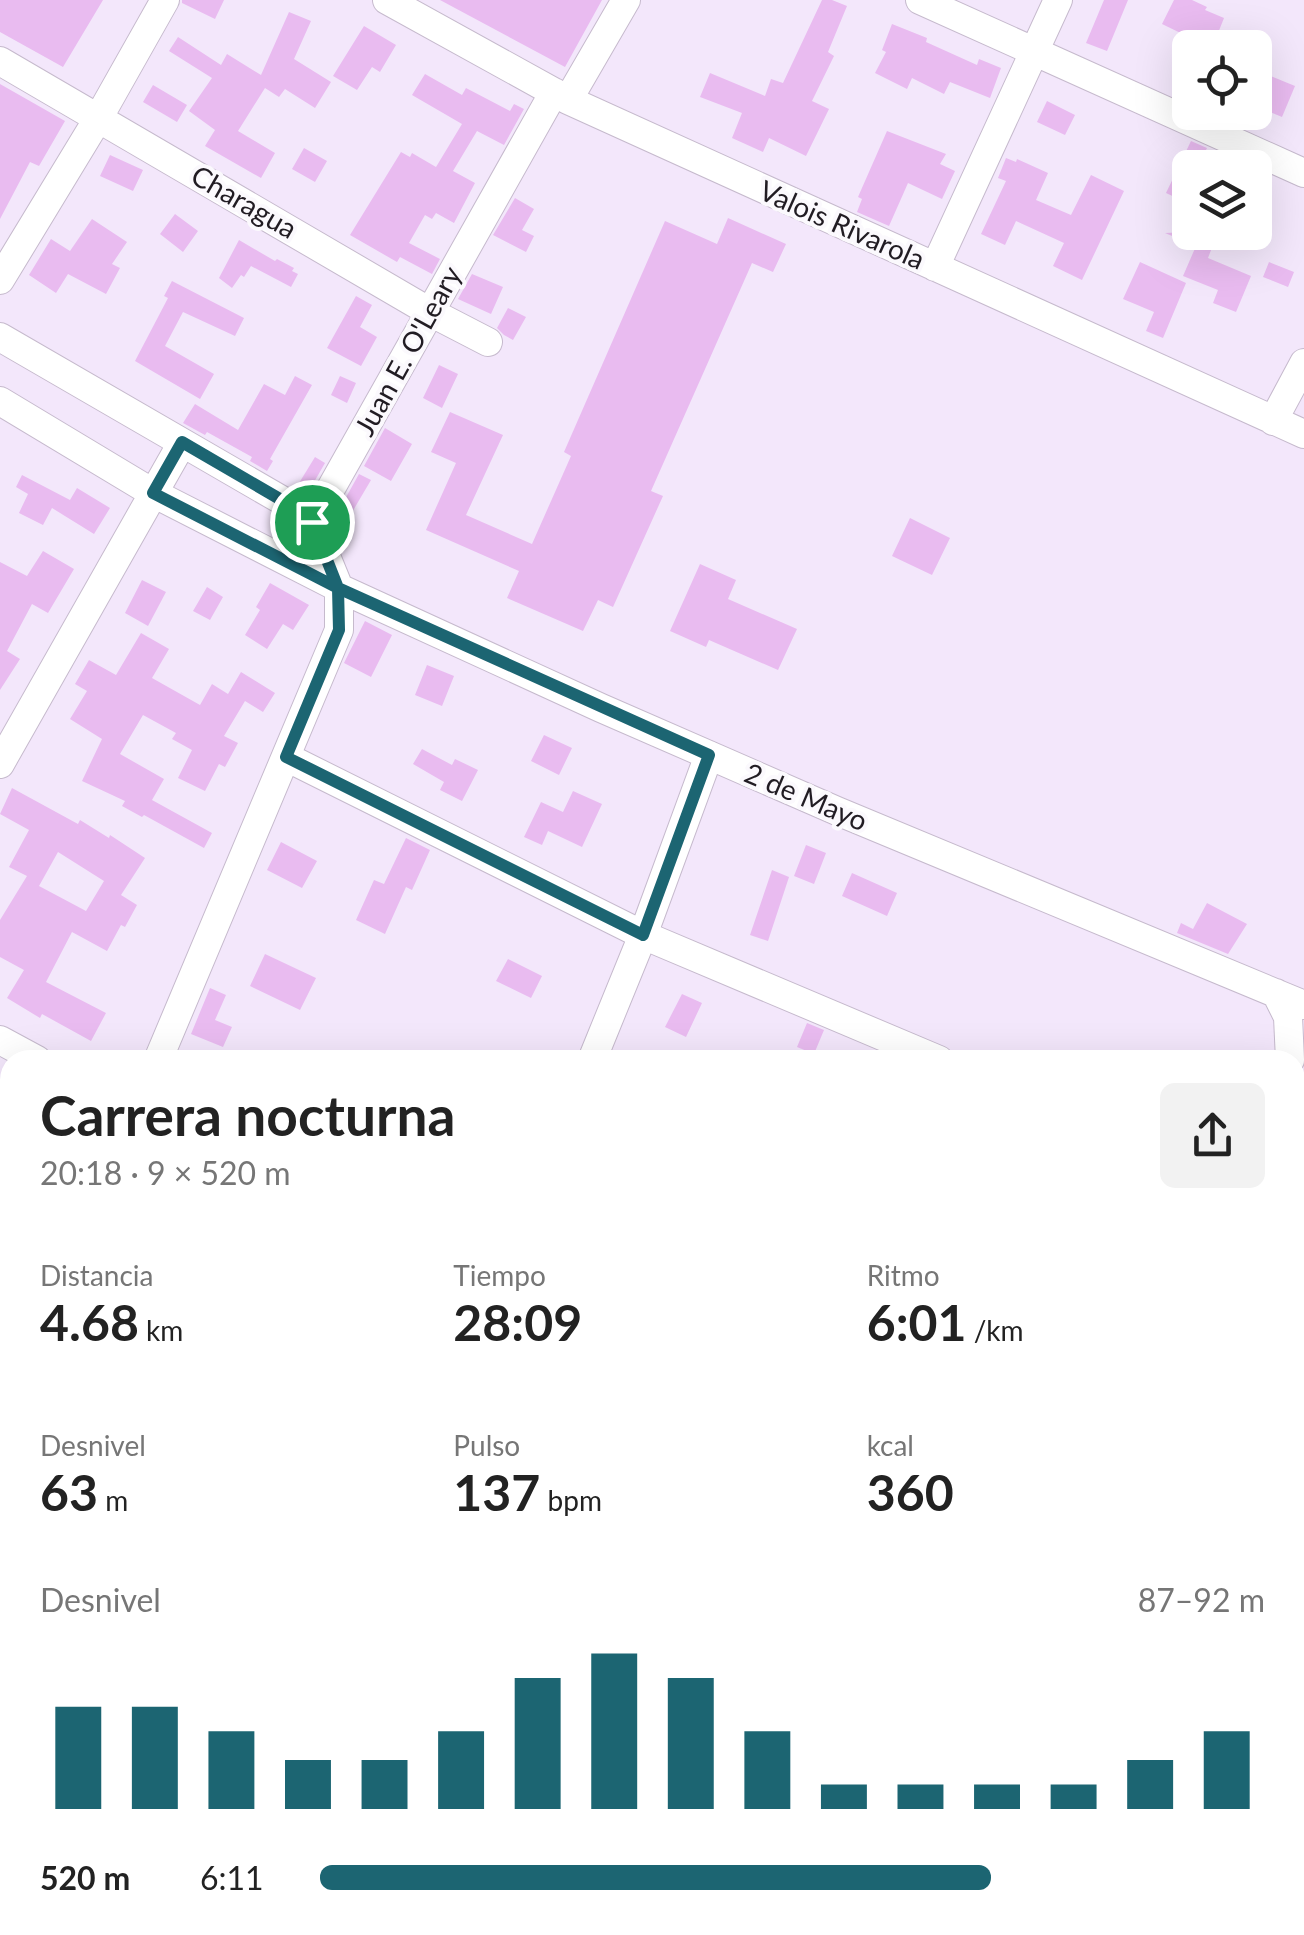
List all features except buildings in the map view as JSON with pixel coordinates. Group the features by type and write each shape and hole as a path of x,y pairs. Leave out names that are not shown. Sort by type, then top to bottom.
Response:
{"street":[{"path":"0,280 165,0"},
{"name":"Valois Rivarola","path":"387,0 561,96 1304,434"},
{"name":"Juan E. O'Leary","path":"312,522 430,312 561,96 626,0"},
{"path":"920,0 1304,172"},
{"path":"935,268 1058,0"},
{"name":"Charagua","path":"0,61 488,342"},
{"path":"0,337 285,502 312,522 338,588 339,630 162,1050"},
{"path":"1273,420 1304,362"},
{"name":"2 de Mayo","path":"0,401 153,493 338,588 837,811 1304,1005"},
{"path":"0,764 182,442"},
{"path":"596,1050 709,755"},
{"path":"286,757 643,935 915,1050"},
{"path":"1276,994 1288,1017 1290,1050"}],"route":[{"path":"312,522 182,442 153,493 338,588 709,755 643,935 286,757 339,630 338,588 312,522"}]}
